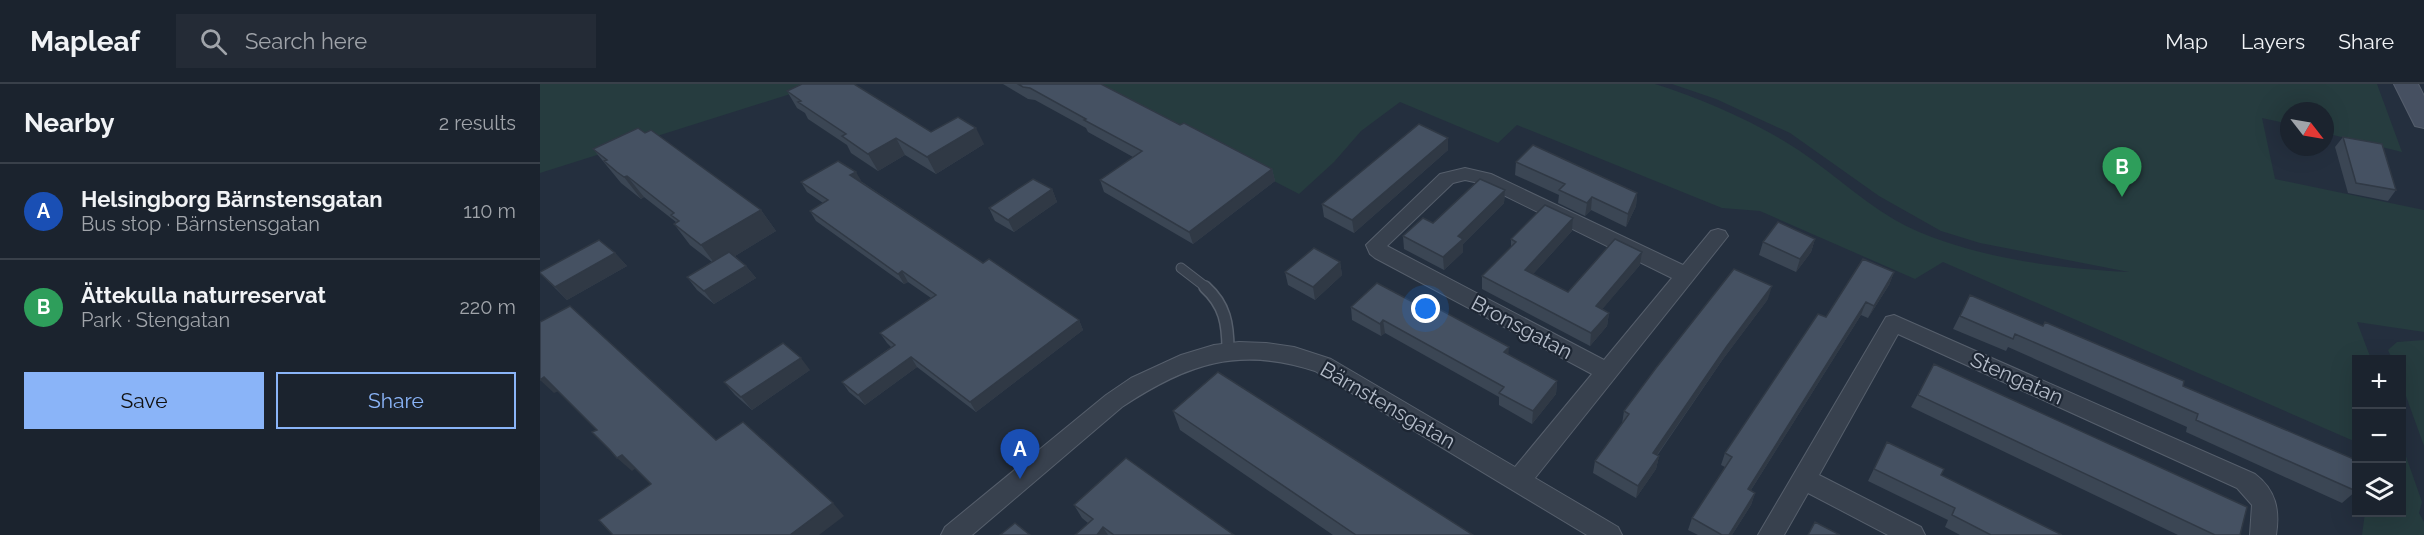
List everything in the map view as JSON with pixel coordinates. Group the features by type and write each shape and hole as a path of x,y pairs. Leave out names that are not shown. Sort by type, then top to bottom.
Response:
{"main road":[{"path":"2413,89 2424,120"}],"street":[{"name":"Bronsgatan","path":"1607,372 1382,253 1376,245 1447,178 1465,174 1484,178 1685,274"},
{"path":"1518,481 1718,236"},
{"name":"Stengatan","path":"1771,535 1894,323 2246,481 2262,494 2266,504 2268,513 2263,535"},
{"name":"Bärnstensgatan","path":"954,535 1131,388 1191,358 1228,350 1272,351 1323,365 1609,535"},
{"path":"1804,479 1912,535"}],"lane":[{"path":"1181,268 1215,294 1225,309 1228,324 1228,350"}],"green space":[{"path":"540,84 822,84 540,173"},
{"path":"1088,84 1655,84 1688,95 1769,132 1798,150 1881,211 1920,232 1978,251 2040,264 2129,272 1980,243 1941,231 1879,196 1790,133 1716,99 1672,84 2377,84 2402,152 2334,135 2334,102 2280,102 2280,122 2262,118 2275,179 2424,210 2424,332 2357,322 2369,355 2352,355 2352,440 1943,262 1915,279 1760,211 1722,208 1517,125 1498,143 1400,102 1361,131 1334,162 1299,194"},
{"path":"2424,340 2424,446 2406,396 2406,355 2390,355 2388,350 2397,342"},
{"path":"2406,456 2422,502 2419,513 2424,522 2424,535 2362,535 2364,517 2406,517"}],"building":[{"path":"802,84 854,84 931,132 958,117 976,128 927,157 896,138 868,154 842,136 846,134 798,102 801,101 787,91"},
{"path":"1018,84 1101,84 1180,125 1184,123 1272,169 1189,232 1100,180 1142,151 1030,88"},
{"path":"1419,124 1448,138 1352,220 1322,204"},
{"path":"638,128 645,133 651,130 761,210 701,245 674,224 679,221 671,215 674,213 627,176 624,177 617,172 593,149"},
{"path":"2343,137 2382,144 2396,190 2356,183"},
{"path":"1533,145 1637,193 1628,214 1592,197 1587,203 1559,190 1565,184 1516,162"},
{"path":"838,161 856,172 850,175 983,263 989,259 1079,320 970,402 911,357 858,395 842,382 895,345 880,333 936,295 902,271 898,274 810,211 828,200 801,182"},
{"path":"1033,179 1052,189 1008,220 989,208"},
{"path":"1480,179 1505,190 1458,236 1463,239 1443,257 1403,236 1423,218 1433,223"},
{"path":"1545,205 1573,218 1525,270 1568,292 1615,239 1642,252 1596,306 1609,313 1591,333 1482,276 1516,242 1511,239"},
{"path":"1778,222 1815,239 1800,259 1763,242"},
{"path":"599,240 615,253 555,287 540,273 540,272"},
{"path":"1314,248 1340,262 1313,287 1285,272"},
{"path":"729,252 746,266 704,291 687,277"},
{"path":"1863,259 1894,272 1874,306 1866,302 1748,489 1755,493 1729,535 1722,535 1692,518 1732,457 1725,453 1818,314 1826,317"},
{"path":"1734,269 1772,286 1727,346 1653,453 1659,456 1638,486 1595,461 1629,414 1624,411"},
{"path":"1377,283 1424,308 1428,303 1509,347 1504,352 1557,381 1533,411 1499,393 1504,387 1383,320 1380,324 1351,307"},
{"path":"1970,295 2043,326 2045,322 2184,381 2183,386 2352,458 2352,489 2196,420 2198,414 2015,334 2013,339 1960,316"},
{"path":"570,306 716,440 743,422 833,503 790,535 613,535 599,520 651,484 622,455 617,458 592,432 597,430 544,377 540,380 540,322"},
{"path":"783,343 801,358 741,397 724,382"},
{"path":"1934,364 2247,507 2240,535 2215,535 1918,395"},
{"path":"1218,372 1473,535 1356,535 1173,411"},
{"path":"1887,442 1944,469 1941,475 2062,535 1991,535 1952,515 1955,508 1874,469"},
{"path":"1126,458 1234,535 1114,535 1103,527 1097,535 1075,535 1093,519 1074,505"},
{"path":"1815,522 1840,535 1808,535"},
{"path":"1015,523 1030,535 1000,535"}],"place":[{"name":"Ättekulla naturreservat","path":"2122,197"},
{"name":"Helsingborg Bärnstensgatan","path":"1020,479"}]}
